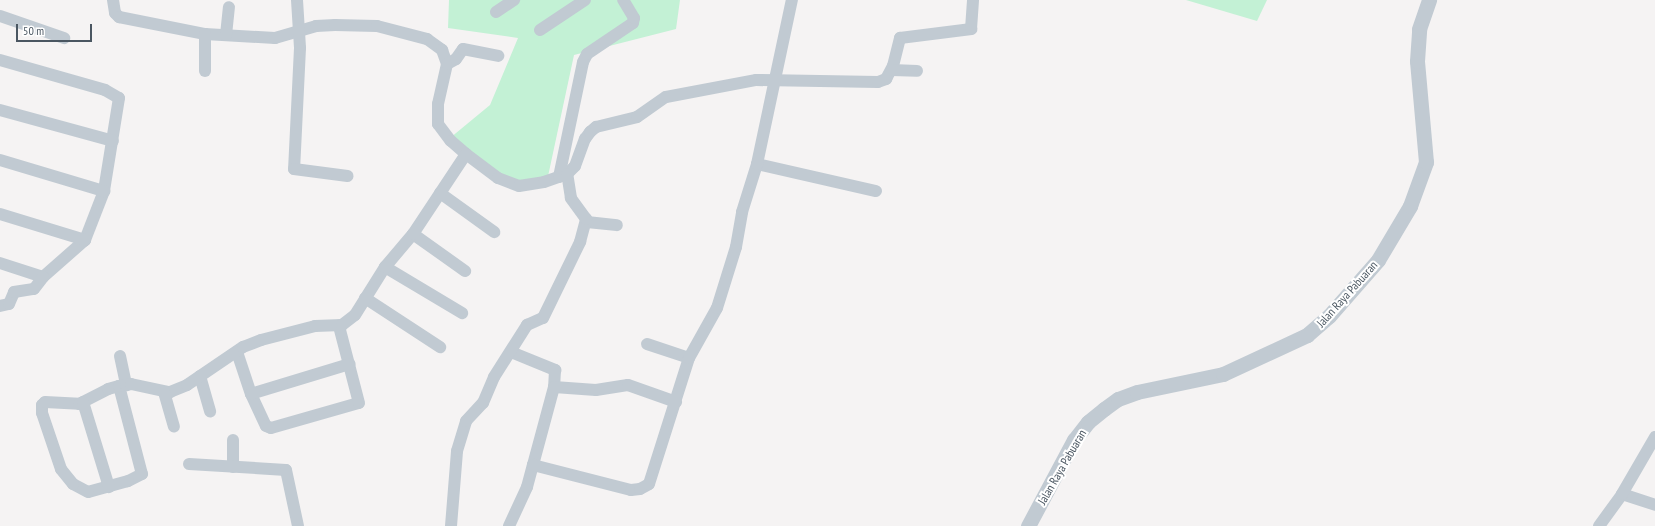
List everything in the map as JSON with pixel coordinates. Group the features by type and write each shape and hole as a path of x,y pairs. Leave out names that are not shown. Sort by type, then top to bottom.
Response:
{"street":[{"path":"113,0 115,13 119,17 205,34 275,38 298,31 335,25 399,30 437,45 445,55 447,64 436,116 438,124 450,141 508,183 531,185 563,175 575,166 585,139 596,128 638,117 666,97 712,86 776,79 878,82 886,79 892,70 900,38 970,29 973,0"},
{"path":"297,0 300,48 294,169 348,176"},
{"path":"496,12 514,0"},
{"path":"540,30 585,0"},
{"path":"451,526 460,435 466,421 483,403 494,377 527,325 543,318 580,242 586,222 571,198 563,175 583,62 587,54 633,23 634,18 622,0"},
{"path":"533,465 631,490 645,487 649,484 689,358 717,308 757,164 792,0"},
{"name":"Jalan Raya Pabuaran","path":"1028,526 1074,440 1088,422 1104,409 1118,399 1137,392 1223,374 1307,335 1329,316 1378,260 1410,206 1426,162 1417,61 1419,29 1429,0"},
{"path":"226,35 229,7"},
{"path":"0,16 64,38"},
{"path":"205,34 205,71"},
{"path":"447,64 456,59 463,49 498,56"},
{"path":"0,60 120,95 104,191 85,240 43,277 34,289 14,292 9,304 0,306"},
{"path":"892,70 917,71"},
{"path":"0,110 113,141"},
{"path":"120,356 122,386 142,470 140,477 88,492 73,484 61,469 42,413 42,405 49,401 73,404 83,402 122,386 142,385 164,392 180,388 237,352 257,342 315,326 339,326 351,319 385,267 413,234 466,154"},
{"path":"0,160 104,191"},
{"path":"757,164 876,191"},
{"path":"440,193 494,232"},
{"path":"0,214 85,240"},
{"path":"586,222 617,225"},
{"path":"413,234 464,271"},
{"path":"0,263 43,277"},
{"path":"385,267 462,313"},
{"path":"365,298 440,347"},
{"path":"237,352 251,394 266,426 271,428 356,405 359,399 339,326"},
{"path":"647,344 689,358"},
{"path":"509,526 527,487 554,387 556,374 553,368 511,352"},
{"path":"251,394 350,364"},
{"path":"200,376 210,412"},
{"path":"554,387 596,390 628,385 676,402"},
{"path":"164,392 174,427"},
{"path":"83,402 109,487"},
{"path":"1599,526 1622,494 1655,436"},
{"path":"233,440 233,467"},
{"path":"189,464 286,470 298,526"},
{"path":"1622,494 1655,505"}],"green space":[{"path":"449,0 680,0 676,29 574,55 547,181 526,187 498,179 450,138 490,105 518,38 448,28"},
{"path":"1186,0 1267,0 1257,21"}]}
